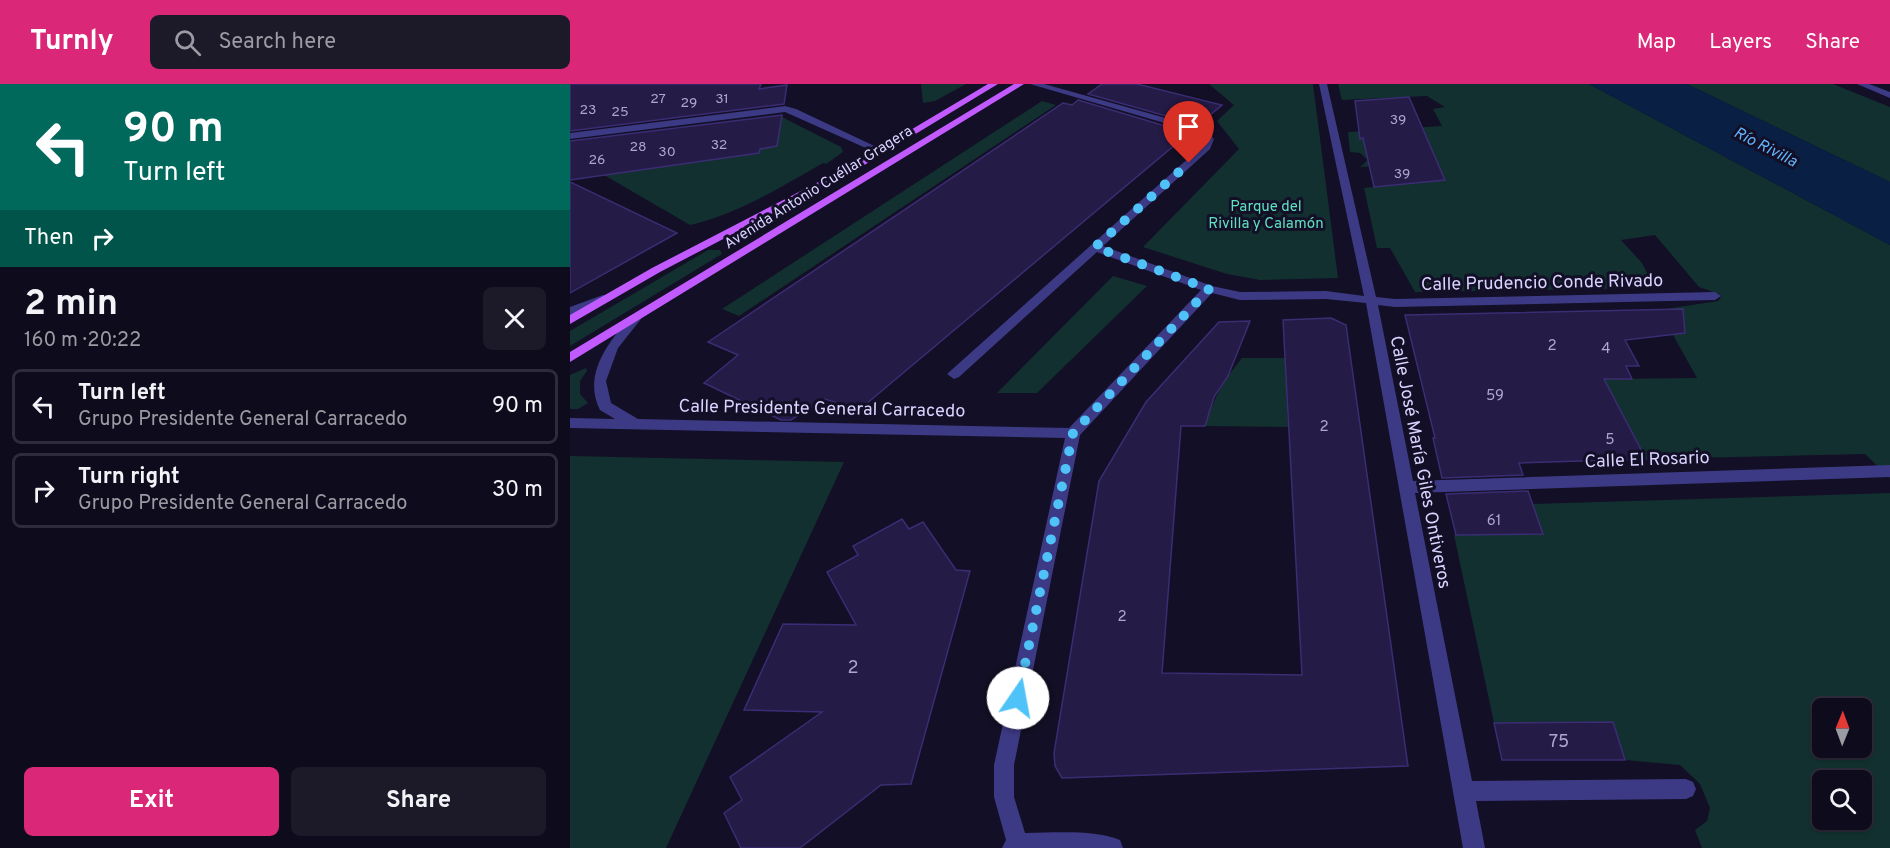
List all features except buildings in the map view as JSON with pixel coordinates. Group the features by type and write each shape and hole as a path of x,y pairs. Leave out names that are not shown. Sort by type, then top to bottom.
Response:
{"main road":[{"name":"Avenida Antonio Cuéllar Gragera","path":"570,320 656,270 880,151 994,84"},
{"name":"Avenida Antonio Cuéllar Gragera","path":"570,358 1020,84"}],"street":[{"path":"954,374 1207,147 1209,139 1202,131 1034,84"},
{"name":"Calle José María Giles Ontiveros","path":"1323,84 1371,300 1474,848"},
{"path":"1861,84 1890,95"},
{"path":"570,136 785,109 880,151"},
{"name":"Calle Prudencio Conde Rivado","path":"1095,247 1209,289 1240,296 1326,295 1395,303 1715,296"},
{"path":"1112,848 1074,844 1016,846 1004,797 1004,765 1073,433 1209,289"},
{"name":"Avenida Antonio Cuéllar Gragera","path":"570,312 612,295"},
{"name":"Avenida Antonio Cuéllar Gragera","path":"633,423 605,406 599,381 612,347 634,319"},
{"name":"Calle Presidente General Carracedo","path":"570,423 1073,433"},
{"name":"Calle El Rosario","path":"1406,486 1890,471"},
{"path":"1463,791 1686,789"}],"green space":[{"path":"921,84 966,84 935,101 923,103"},
{"name":"Parque del Rivilla y Calamón","path":"1209,84 1313,84 1338,278 1260,280 1227,274 1143,247 1239,149 1217,121 1234,105"},
{"path":"1338,84 1589,84 1890,245 1890,478 1865,454 1646,459 1604,379 1697,378 1659,310 1718,301 1721,297 1719,294 1699,287 1655,235 1621,240 1642,263 1655,288 1415,292 1390,248 1377,248 1364,188 1445,179 1438,163 1360,167 1368,160 1360,153 1350,152 1348,132 1442,126 1433,109 1445,107 1427,96 1342,100"},
{"path":"1687,84 1833,84 1890,107 1890,182"},
{"path":"1042,101 1056,105 739,316 722,309"},
{"path":"782,117 841,147 843,152 826,164 823,163 759,199 708,220 690,225 604,175 759,153 760,149 777,146"},
{"path":"708,250 720,250 722,254 570,346 570,331"},
{"path":"1113,276 1147,286 1037,393 997,393"},
{"path":"1242,358 1285,358 1288,427 1205,426 1220,390"},
{"path":"586,368 587,371 580,381 580,394 588,403 578,409 570,409 570,375"},
{"path":"570,456 844,462 666,848 570,848"},
{"path":"1890,493 1890,848 1702,848 1695,830 1707,821 1710,808 1700,784 1680,765 1625,760 1613,723 1494,723 1454,535 1543,534 1533,504"}],"water":[{"name":"Río Rivilla","path":"1589,84 1687,84 1890,182 1890,245"}],"route":[{"path":"1018,698 1073,433 1209,289 1095,247 1189,163"}]}
